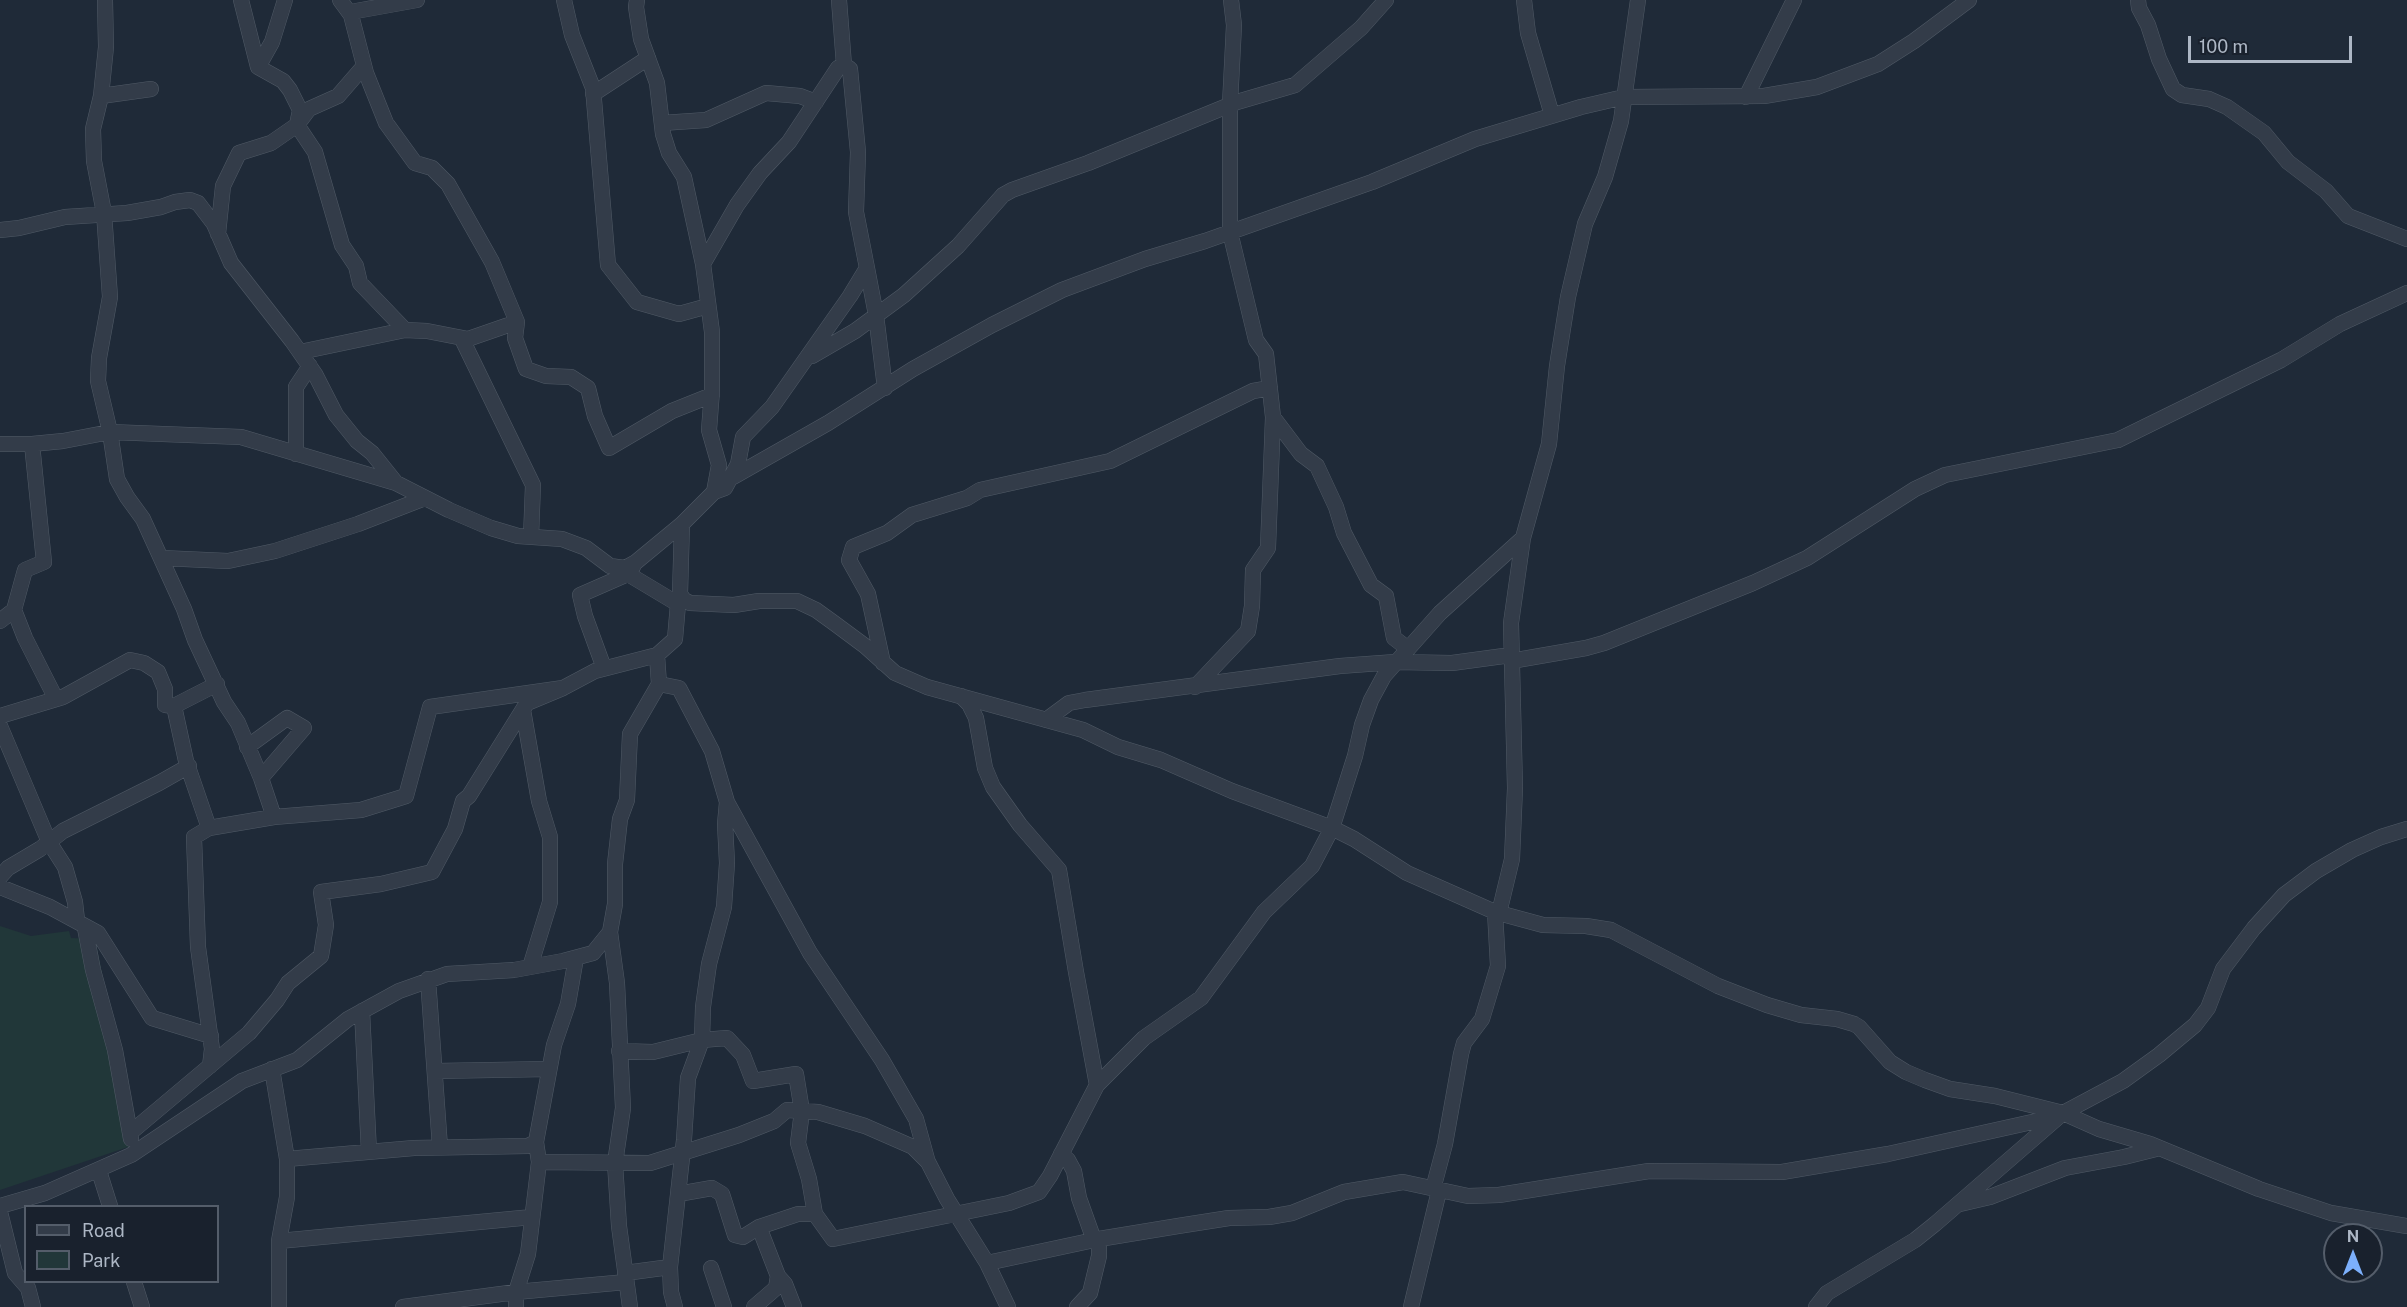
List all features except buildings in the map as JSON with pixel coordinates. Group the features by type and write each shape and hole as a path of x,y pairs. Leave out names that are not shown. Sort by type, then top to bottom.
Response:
{"street":[{"path":"105,0 106,47 101,96 93,129 94,161 104,213 110,297 99,358 98,381 110,432 117,479 126,497 143,519 162,558 195,640 224,702 238,723 261,778 274,817"},
{"path":"241,0 258,67 282,81 290,90 300,110 297,125 315,152 342,245 356,266 360,283 405,330"},
{"path":"258,67 272,42 285,0"},
{"path":"340,0 351,15 364,66 386,123 406,154 415,163 432,168 448,184 492,262 517,322 515,338 526,369 546,376 571,377 588,388 595,416 609,448 672,411 712,394"},
{"path":"351,15 356,11 417,0"},
{"path":"564,0 572,35 593,94 608,266 637,302 679,314 708,306"},
{"path":"637,0 636,8 641,39 657,82 662,123 669,153 684,177 703,264 712,332 710,430 719,465 714,492"},
{"path":"839,0 844,65"},
{"path":"1195,687 1248,631 1252,606 1253,570 1268,548 1273,417 1266,354 1256,340 1230,232 1230,104 1234,25 1231,0"},
{"path":"807,359 855,331 904,295 980,224 1003,195 1088,163 1230,104 1295,85 1361,28 1386,0"},
{"path":"1524,0 1528,33 1552,115"},
{"path":"1411,1307 1445,1144 1453,1088 1464,1043 1482,1019 1498,966 1497,913 1512,859 1515,788 1511,623 1523,538 1549,444 1557,366 1568,297 1585,224 1608,167 1621,121 1638,0"},
{"path":"1746,97 1794,0"},
{"path":"733,477 885,388 913,369 982,330 1062,290 1145,259 1372,183 1475,139 1552,115 1624,97 1746,97 1788,93 1817,87 1878,64 1914,41 1969,0"},
{"path":"2138,0 2138,7 2173,89 2182,95 2209,99 2227,107 2264,133 2288,162 2326,191 2348,216 2407,239"},
{"path":"593,94 648,58"},
{"path":"703,264 737,205 760,173 789,142 838,68 844,65"},
{"path":"844,65 850,69 858,152 856,212 876,315 885,388"},
{"path":"218,234 223,186 239,153 271,143 297,125 309,109 339,96 364,66"},
{"path":"101,96 151,89"},
{"path":"662,123 706,120 766,93 800,96 816,102"},
{"path":"0,230 65,217 138,211 190,200 202,207 231,263 310,366 336,416 357,441 372,453 396,483"},
{"path":"604,668 585,616 580,595 632,568 714,492 725,488 733,477 743,437 772,407 807,359 867,268"},
{"path":"1046,720 1069,704 1340,666 1395,662 1452,663 1511,658 1586,648 1604,643 1753,583 1807,558 1916,489 1945,475 2118,440 2281,360 2340,324 2407,293"},
{"path":"300,352 405,330 427,331 462,339 517,322"},
{"path":"462,339 533,485 531,537"},
{"path":"296,453 296,387 310,366"},
{"path":"883,663 868,594 849,560 853,547 887,533 912,515 967,498 980,490 1110,461 1254,391 1270,388"},
{"path":"1273,417 1300,454 1317,466 1336,507 1344,533 1371,585 1386,596 1394,638 1407,648"},
{"path":"0,444 32,444 110,432 242,437 396,483 491,528 518,536 562,538 586,548 610,566 632,568 681,602 734,605 759,601 797,601 816,610 834,623 896,673 927,687 1083,730 1118,747 1161,760 1232,791 1332,828 1354,839 1407,873 1497,913 1543,925 1600,927 1611,930 1718,986 1801,1015 1837,1019 1854,1024 1890,1062 1925,1080 1950,1089 1995,1096 2061,1115 2160,1148 2259,1189 2331,1213 2407,1226"},
{"path":"0,621 14,610 25,570 44,562 32,444"},
{"path":"162,558 228,561 274,551 358,524 425,498"},
{"path":"130,1132 249,1033 288,983 321,956 326,925 321,892 381,884 432,872 455,829 463,801 469,796 527,703 595,671 657,655 675,639 681,602 682,524"},
{"path":"619,1051 653,1052 702,1040 727,1038 743,1055 753,1082 796,1074 802,1110 798,1143 809,1179 815,1214 833,1239 1009,1203 1038,1192 1050,1176 1098,1085 1144,1038 1202,998 1264,912 1312,866 1332,828 1371,700 1384,676 1440,613 1523,538"},
{"path":"14,610 25,638 56,699"},
{"path":"630,1307 619,1226 615,1163 622,1108 617,983 610,932 615,904 615,864 619,828 627,800 630,734 659,684 657,655"},
{"path":"0,716 56,699 130,660 144,663 158,672 165,689 165,705 174,706 217,684"},
{"path":"659,684 679,688 712,751 727,802 810,953 882,1060 916,1119 928,1162 956,1214 987,1263 1008,1307"},
{"path":"210,1066 211,1036 198,947 194,837 210,828 274,817 361,810 406,796 430,707 563,688"},
{"path":"961,696 969,704 976,718 985,768 993,787 1020,825 1059,870 1098,1085"},
{"path":"174,706 179,735 210,828"},
{"path":"524,710 539,801 550,837 550,902 530,967"},
{"path":"247,747 287,718 304,728 261,778"},
{"path":"0,726 49,842 65,867 70,883 115,1050 130,1132 131,1155"},
{"path":"0,877 8,868 63,831 159,783 189,765"},
{"path":"675,1307 671,1292 670,1267 683,1152 688,1078 702,1040 703,1007 709,964 724,907 726,864 724,824 727,802"},
{"path":"1816,1307 1827,1293 1915,1240 2061,1115 2123,1081 2195,1025 2208,1008 2223,969 2254,928 2284,895 2316,871 2352,850 2381,837 2407,829"},
{"path":"0,887 98,933 152,1018 211,1036"},
{"path":"0,1206 45,1193 131,1155 242,1081 297,1060 348,1019 399,991 428,979 464,971 514,970 593,953 610,932"},
{"path":"516,1299 528,1254 539,1162 536,1142 554,1045 568,1004 576,957"},
{"path":"428,979 440,1147"},
{"path":"362,1011 369,1152"},
{"path":"272,1069 287,1159 287,1197 279,1241 279,1307"},
{"path":"435,1071 549,1069"},
{"path":"539,1162 650,1163 740,1135 774,1121 787,1110 802,1110 818,1112 886,1133 913,1147 928,1162"},
{"path":"987,1263 1097,1240 1229,1218 1269,1217 1292,1213 1344,1192 1395,1183 1410,1182 1468,1196 1499,1195 1649,1171 1763,1173 1801,1170 1888,1154 2061,1115"},
{"path":"287,1159 440,1147 528,1146 536,1142"},
{"path":"1957,1204 1990,1197 2066,1168 2160,1148"},
{"path":"1061,1154 1068,1160 1074,1171 1079,1198 1097,1240 1099,1256 1090,1293 1077,1307"},
{"path":"99,1171 110,1205"},
{"path":"678,1194 712,1188 722,1194 735,1235 743,1237 759,1227 798,1214 815,1214"},
{"path":"0,1212 15,1273 28,1288 33,1307"},
{"path":"279,1241 532,1217"},
{"path":"759,1227 778,1276 785,1284 794,1307"},
{"path":"403,1307 516,1299 670,1267"},
{"path":"711,1268 724,1307"},
{"path":"754,1307 776,1288 778,1276"},
{"path":"135,1283 142,1307"}],"green space":[{"path":"0,926 31,936 69,931 71,938 95,939 137,1144 0,1190"}]}
